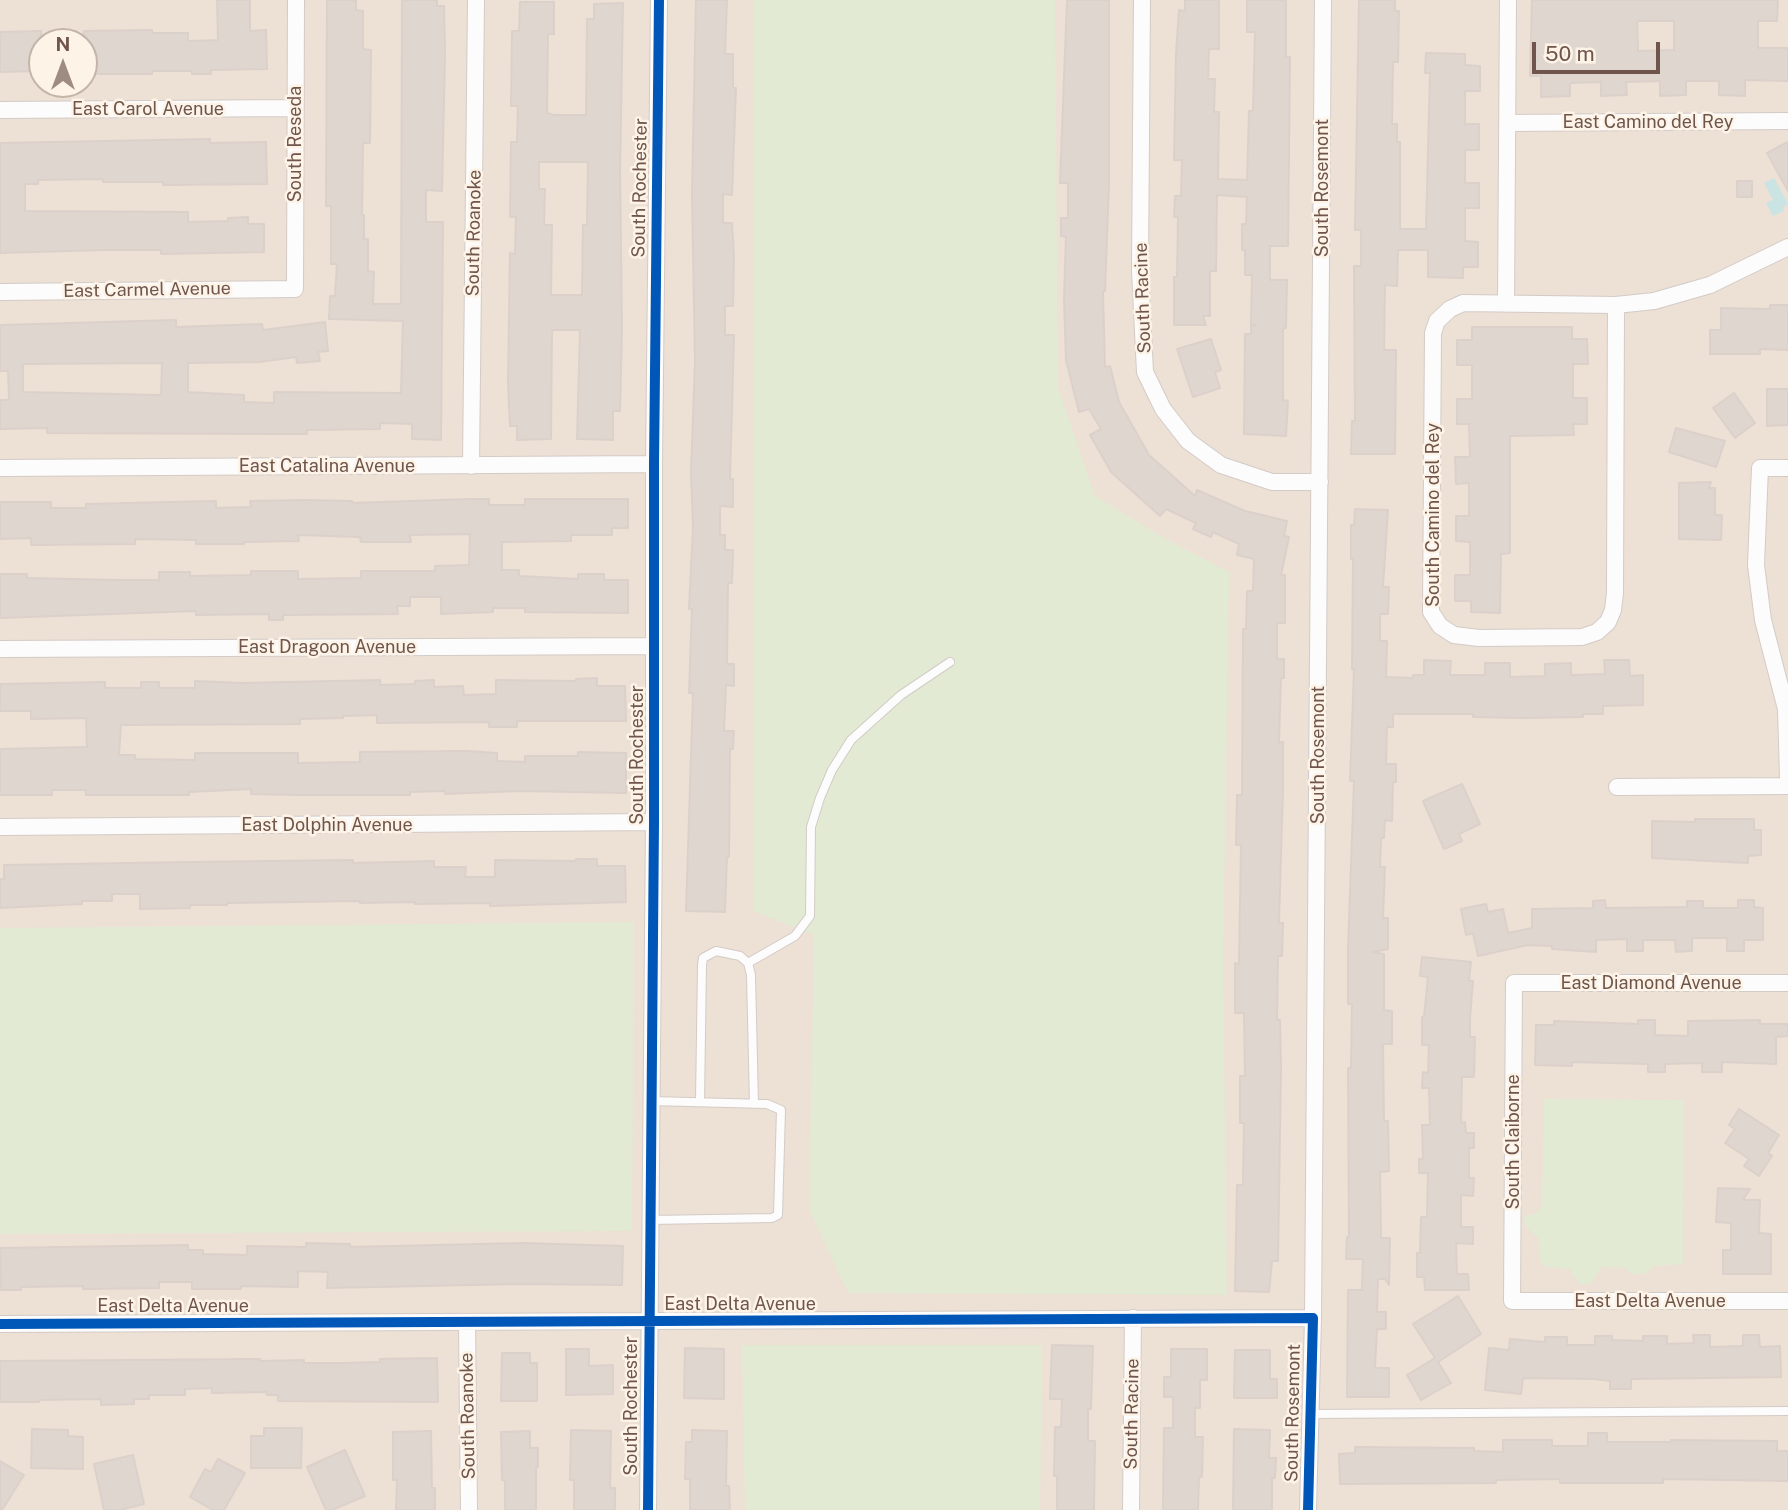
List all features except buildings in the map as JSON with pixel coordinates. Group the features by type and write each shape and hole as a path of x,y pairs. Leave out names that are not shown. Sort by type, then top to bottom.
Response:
{"street":[{"name":"South Reseda","path":"295,289 296,0"},
{"name":"South Roanoke","path":"471,466 476,0"},
{"name":"South Rochester","path":"648,1510 659,0"},
{"name":"South Racine","path":"1142,0 1140,270 1145,372 1163,409 1188,441 1221,465 1272,482 1320,482"},
{"name":"South Rosemont","path":"1308,1510 1313,1318 1323,0"},
{"path":"1506,304 1508,0"},
{"name":"East Carol Avenue","path":"0,110 295,108"},
{"name":"East Camino del Rey","path":"1507,123 1788,121"},
{"name":"South Camino del Rey","path":"1616,305 1613,611 1608,622 1597,632 1582,637 1479,638 1454,635 1440,626 1431,612 1433,333 1437,321 1450,309 1463,303 1616,305 1654,301 1710,285 1788,247"},
{"name":"East Carmel Avenue","path":"0,292 295,289"},
{"name":"East Catalina Avenue","path":"0,468 654,464"},
{"path":"1788,468 1760,468 1756,565 1763,620 1786,709 1788,777"},
{"name":"East Dragoon Avenue","path":"0,649 654,646"},
{"path":"1617,787 1788,786"},
{"name":"East Dolphin Avenue","path":"0,827 654,822"},
{"name":"East Diamond Avenue","path":"1514,983 1788,983"},
{"name":"South Claiborne","path":"1512,1301 1514,983"},
{"name":"East Delta Avenue","path":"1512,1301 1788,1301"},
{"name":"South Racine","path":"1131,1510 1133,1318"},
{"name":"East Delta Avenue","path":"0,1324 1313,1318"},
{"name":"South Roanoke","path":"467,1321 470,1510"}],"lane":[{"path":"748,962 795,936 810,916 811,827 832,770 851,740 901,695 950,662"},
{"path":"700,1102 703,958 716,951 740,956 748,962 754,1015 754,1104"},
{"path":"650,1220 772,1218 778,1215 780,1110 767,1104 651,1101"},
{"path":"1309,1414 1788,1411"}],"shaded area":[{"path":"0,0 1788,0 1788,1510 0,1510"}],"green space":[{"path":"753,0 1055,0 1058,388 1095,496 1164,538 1229,572 1223,961 1227,1295 848,1293 809,1209 814,935 753,911"},
{"path":"634,922 632,1231 0,1234 0,928"},
{"path":"1544,1099 1684,1100 1683,1264 1655,1266 1644,1274 1632,1274 1624,1268 1601,1267 1591,1284 1580,1284 1569,1269 1545,1267 1540,1260 1539,1239 1525,1226 1524,1217 1537,1212 1542,1206"},
{"path":"742,1345 1042,1345 1040,1510 745,1510"}],"water":[{"path":"1774,178 1788,204 1783,207 1784,211 1773,216 1766,203 1773,200 1764,183"}],"cycle path":[{"path":"648,1510 659,0"},
{"path":"0,1324 1313,1318 1308,1510"}]}
